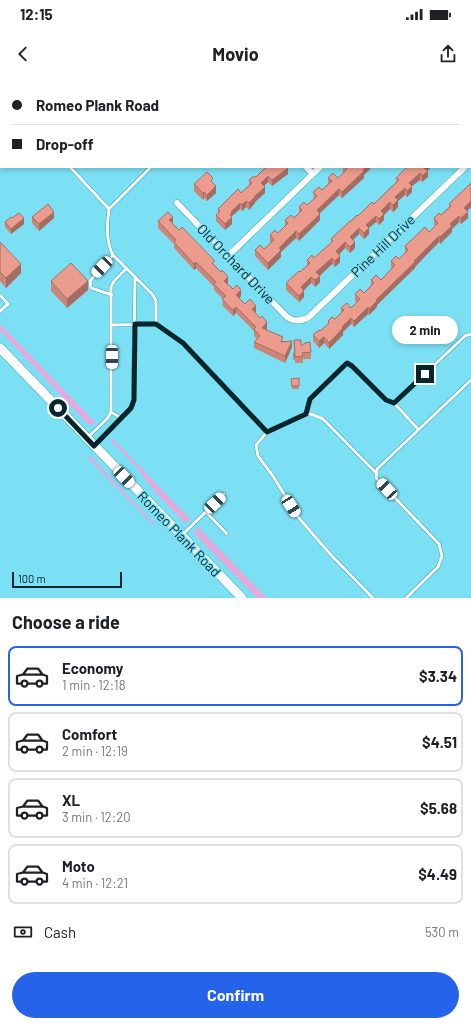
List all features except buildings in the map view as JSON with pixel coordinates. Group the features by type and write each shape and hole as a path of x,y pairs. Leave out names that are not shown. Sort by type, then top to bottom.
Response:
{"main road":[{"name":"Romeo Plank Road","path":"0,348 242,598"}],"street":[{"path":"307,168 313,174"},
{"path":"228,256 319,168"},
{"name":"Pine Hill Drive","path":"299,321 305,320 310,316 464,168"},
{"name":"Old Orchard Drive","path":"177,203 287,316 292,320 299,321"}],"lane":[{"path":"71,168 109,209"},
{"path":"150,168 109,209 109,244 113,255 153,295 156,301 156,324"},
{"path":"112,295 92,288 90,282 113,255"},
{"path":"87,438 107,419 111,412 112,287 114,281 126,269"},
{"path":"94,446 131,408 134,400 135,278"},
{"path":"0,295 8,304 0,311"},
{"path":"112,325 156,324 183,343 267,432"},
{"path":"394,403 465,336 471,334"},
{"path":"306,414 310,399 347,363 352,366 386,400 394,403 418,429"},
{"path":"406,598 438,567 442,556 439,544 376,478 377,469 471,380"},
{"path":"111,412 121,418"},
{"path":"374,598 331,555 298,517 273,476 258,456 256,445 267,432 306,414 311,414 323,419 377,474"},
{"path":"181,535 224,494"},
{"path":"206,512 227,534"}],"shaded area":[{"path":"0,324 96,423 93,425 88,424 0,331"},
{"path":"110,438 114,440 191,520 185,523 156,493 136,467"},
{"path":"87,457 91,457 154,523 155,527"},
{"path":"197,526 267,598 257,598 194,533"}],"route":[{"path":"58,408 94,446 131,408 134,400 135,324 156,324 183,343 267,432 306,414 310,399 347,363 352,366 386,400 394,403 425,374"}]}
